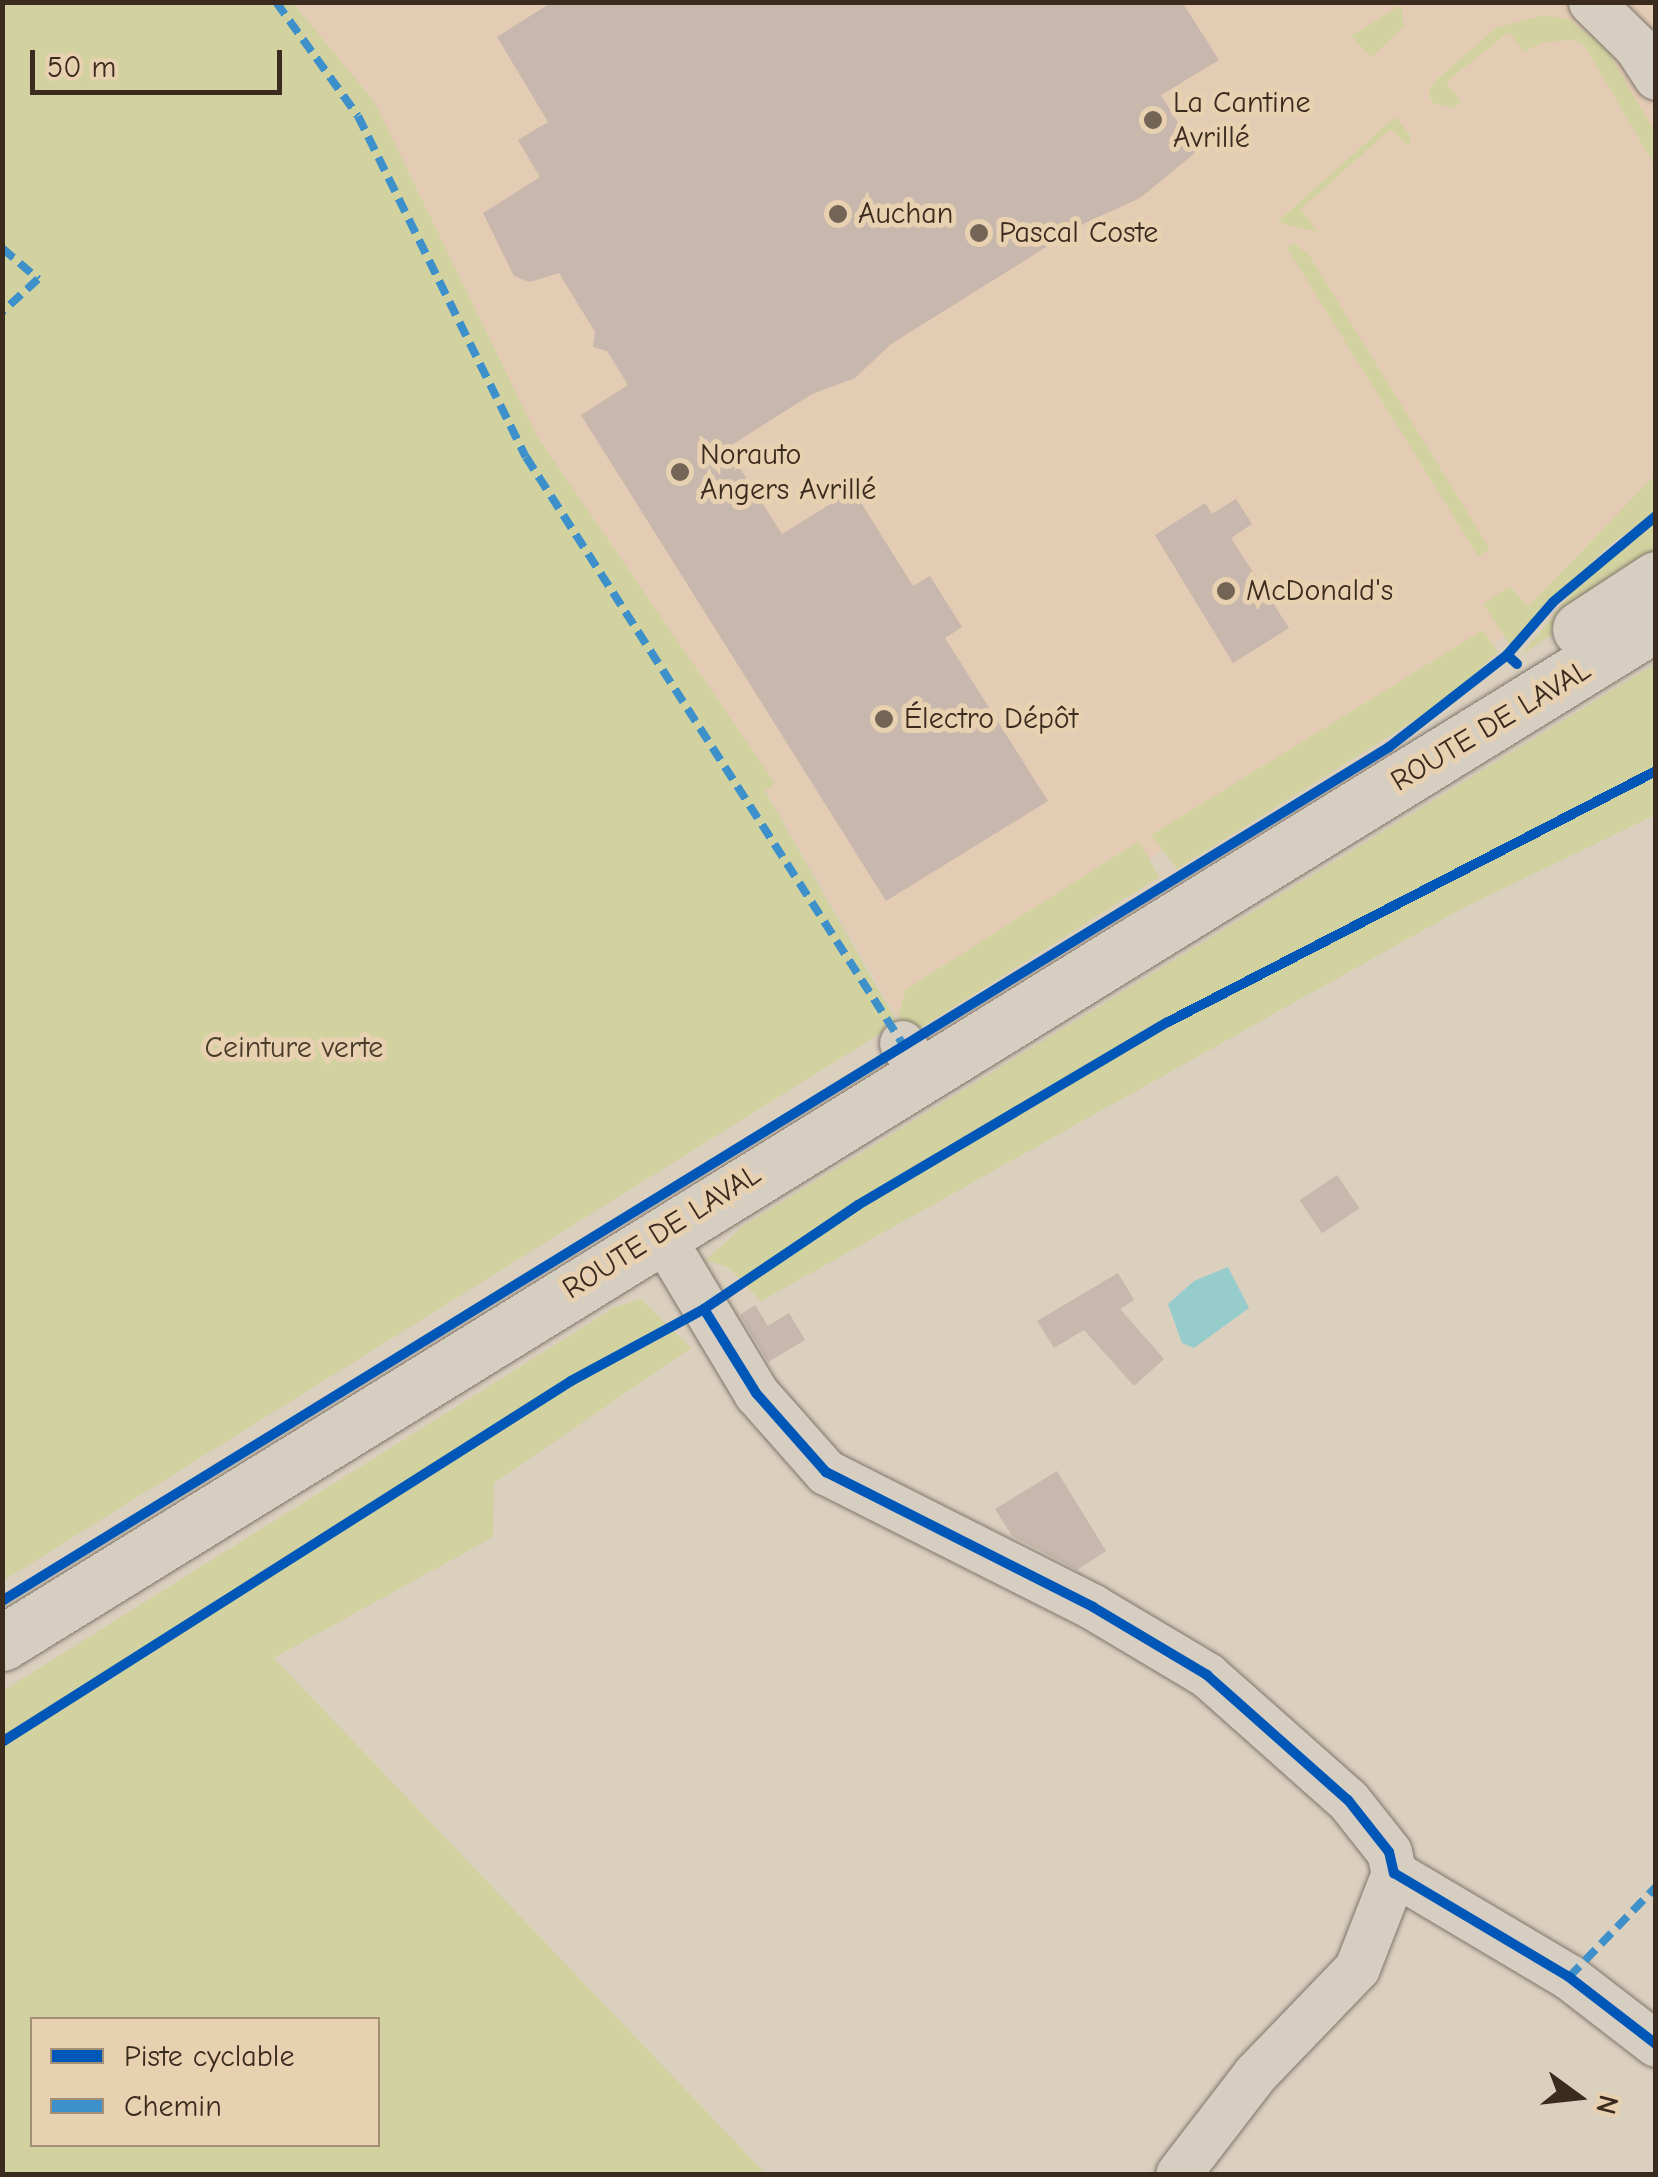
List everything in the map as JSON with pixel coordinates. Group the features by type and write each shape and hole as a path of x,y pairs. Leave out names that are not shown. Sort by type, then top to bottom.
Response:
{"main road":[{"name":"ROUTE DE LAVAL","path":"1323,824 1520,670 1656,579"},
{"name":"ROUTE DE LAVAL","path":"2,1643 660,1233 912,1058 1446,757 1656,623"}],"street":[{"path":"1591,2 1646,62"},
{"path":"1626,2 1646,62"},
{"path":"660,1233 756,1392 826,1472 1093,1607 1207,1674 1348,1800 1390,1852 1394,1873 1357,1968 1255,2074 1178,2174"},
{"path":"1394,1873 1569,1977 1656,2044"}],"shaded area":[{"path":"293,3 1655,3 1655,483 1524,624 897,1017 765,790 774,782 537,436 374,101"}],"green space":[{"name":"Ceinture verte","path":"3,3 293,3 374,101 537,436 775,783 765,791 897,1022 905,990 1139,841 1159,877 903,1039 895,1026 873,1038 3,1581"},
{"path":"1401,5 1404,27 1371,57 1351,36"},
{"path":"1544,15 1568,19 1605,47 1655,132 1655,166 1584,45 1574,40 1543,42 1524,52 1509,32 1446,82 1461,102 1455,108 1433,103 1428,93 1435,81 1496,28"},
{"path":"1395,117 1411,136 1409,146 1391,129 1301,209 1318,232 1277,222"},
{"path":"1294,243 1309,255 1490,549 1484,553 1478,556 1287,248"},
{"path":"1655,475 1655,512 1607,547 1510,645 1483,604 1510,586 1528,607"},
{"path":"1655,523 1655,567 1520,656 1577,587"},
{"path":"1483,630 1498,652 1447,700 1177,869 1151,835"},
{"path":"1655,664 1655,815 1463,908 761,1301 729,1268 706,1260 743,1226"},
{"path":"641,1299 691,1348 494,1483 493,1537 274,1658 766,2174 3,2174 3,1691 615,1307"}],"water":[{"path":"1228,1267 1249,1308 1194,1348 1182,1343 1168,1304 1194,1281"}],"building":[{"name":"Auchan","path":"552,2 1182,2 1219,60 1161,95 1196,152 1140,198 1083,224 891,344 855,378 812,394 727,448 782,534 853,490 913,586 930,576 962,627 945,638 1048,801 886,901 581,415 628,385 607,351 593,347 595,332 559,273 530,282 514,276 483,213 540,177 518,140 548,122 497,37"},
{"name":"McDonald's","path":"1236,499 1252,524 1231,538 1289,628 1233,663 1155,535 1205,503 1212,514"},
{"path":"1337,1175 1359,1208 1322,1233 1300,1200"},
{"path":"1118,1273 1134,1300 1120,1309 1164,1359 1134,1386 1084,1330 1054,1348 1037,1321"},
{"path":"755,1305 768,1326 789,1313 805,1340 768,1362 740,1315"},
{"path":"1057,1471 1106,1551 1077,1570 1012,1536 995,1509"}],"marked path":[{"path":"276,2 358,116 526,457 902,1043"},
{"path":"2,248 38,279 2,312"},
{"path":"1569,1977 1656,1887"}],"cycle path":[{"path":"1517,664 1507,655 1553,602 1656,516"},
{"path":"2,1601 1389,747 1507,655"},
{"path":"2,1742 571,1381 704,1309 858,1205 1168,1022 1656,771"},
{"path":"704,1309 756,1393 826,1472 1093,1607 1207,1675 1348,1800 1389,1852 1394,1873 1569,1977 1656,2044"}],"place":[{"name":"La Cantine Avrillé","path":"1153,120"},
{"name":"Auchan","path":"838,214"},
{"name":"Pascal Coste","path":"979,233"},
{"name":"Norauto Angers Avrillé","path":"680,472"},
{"name":"McDonald's","path":"1226,591"},
{"name":"Électro Dépôt","path":"884,719"}]}
